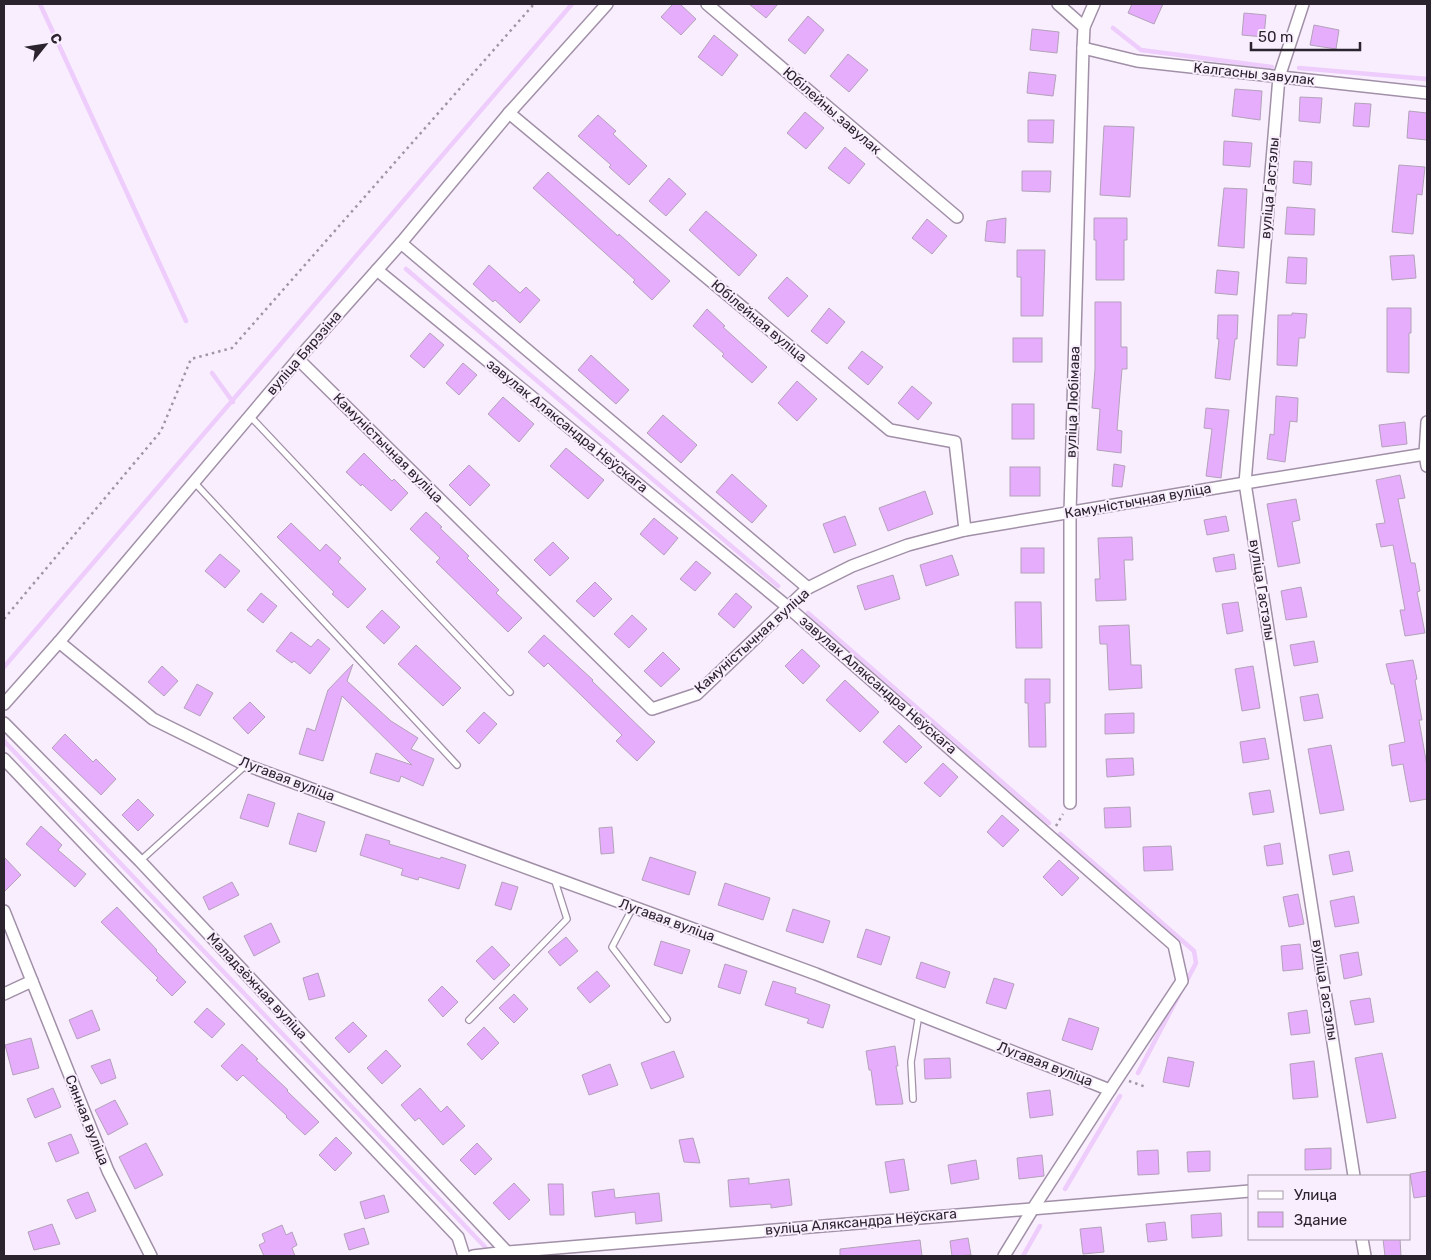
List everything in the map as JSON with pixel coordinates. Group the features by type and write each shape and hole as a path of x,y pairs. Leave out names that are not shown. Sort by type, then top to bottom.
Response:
{"street":[{"name":"вуліца Бярэзіна","path":"4,704 59,642 298,359 401,242 509,113 607,4"},
{"name":"Юбілейны завулак","path":"707,4 957,217"},
{"path":"1058,4 1084,27"},
{"name":"вуліца Любімава","path":"1070,803 1070,513 1083,48 1084,27 1094,4"},
{"name":"вуліца Гастэлы","path":"1303,4 1279,77 1245,483 1354,1175"},
{"name":"Калгасны завулак","path":"1083,48 1137,61 1427,93"},
{"name":"Юбілейная вуліца","path":"509,113 890,430 955,442 965,530"},
{"path":"401,242 808,588"},
{"name":"завулак Аляксандра Неўскага","path":"377,270 789,608 1174,945 1182,982 1110,1090"},
{"name":"Камуністычная вуліца","path":"298,359 652,709 696,694 808,588 852,566 908,545 965,530 1245,483 1426,460"},
{"path":"1426,460 1427,422"},
{"name":"Лугавая вуліца","path":"59,642 153,718 246,765 816,974 1110,1090 1004,1256"},
{"name":"Маладзёжная вуліца","path":"4,722 140,862 507,1252"},
{"name":"Маладзёжная вуліца","path":"4,759 458,1236 464,1256"},
{"name":"Сянная вуліца","path":"4,911 108,1171 150,1256"},
{"path":"4,994 32,981"},
{"name":"вуліца Аляксандра Неўскага","path":"473,1256 1034,1207 1248,1191"},
{"path":"1362,1240 1365,1256"}],"lane":[{"path":"250,416 510,692"},
{"path":"194,482 457,765"},
{"path":"140,862 246,765"},
{"path":"469,1020 567,919 554,878"},
{"path":"633,907 612,947 667,1019"},
{"path":"913,1099 911,1062 919,1014"}],"path":[{"path":"4,619 161,431 190,359 232,348 534,4"},
{"path":"1050,835 1070,803"},
{"path":"1119,1077 1146,1088"}],"building":[{"path":"673,4 680,4 696,19 681,35 661,17"},
{"path":"749,4 778,4 766,18"},
{"path":"1132,4 1163,4 1154,24 1128,13"},
{"path":"1244,13 1266,15 1264,37 1242,35"},
{"path":"808,16 824,30 805,54 788,40"},
{"path":"1314,25 1339,30 1336,49 1310,45"},
{"path":"1032,29 1059,32 1057,53 1030,50"},
{"path":"714,35 738,55 722,76 698,57"},
{"path":"848,54 868,70 849,92 830,76"},
{"path":"1029,72 1056,75 1053,96 1027,93"},
{"path":"1235,89 1262,91 1260,120 1232,116"},
{"path":"1300,97 1322,98 1320,123 1299,121"},
{"path":"1355,103 1371,104 1369,127 1353,126"},
{"path":"1409,111 1427,113 1427,140 1407,138"},
{"path":"805,112 824,128 806,149 787,133"},
{"path":"598,115 616,131 613,134 647,166 629,185 609,167 611,165 578,136"},
{"path":"1028,120 1054,120 1053,143 1028,142"},
{"path":"1104,126 1134,127 1130,197 1100,195"},
{"path":"1224,141 1252,143 1250,167 1223,165"},
{"path":"845,147 865,164 849,184 828,168"},
{"path":"1294,161 1312,162 1311,185 1293,183"},
{"path":"1399,165 1425,167 1422,195 1417,194 1413,234 1392,232"},
{"path":"1022,171 1051,171 1050,192 1022,191"},
{"path":"548,172 670,281 652,300 633,282 635,280 533,188"},
{"path":"669,178 686,194 666,216 649,201"},
{"path":"1224,188 1247,189 1244,248 1218,246"},
{"path":"1287,207 1315,209 1314,235 1285,234"},
{"path":"706,211 757,255 739,276 689,230"},
{"path":"1006,218 1005,243 985,241 987,221"},
{"path":"1094,218 1127,218 1127,240 1124,240 1124,280 1096,280"},
{"path":"927,219 947,236 932,254 912,238"},
{"path":"1017,250 1045,250 1043,316 1021,316 1021,277 1017,277"},
{"path":"1414,255 1416,278 1392,280 1390,256"},
{"path":"1288,257 1307,258 1306,284 1286,283"},
{"path":"489,265 520,293 526,287 540,300 520,323 495,300 493,302 473,284"},
{"path":"1217,270 1239,272 1237,295 1215,293"},
{"path":"787,277 808,296 788,317 768,298"},
{"path":"1095,302 1121,302 1121,347 1127,347 1127,369 1122,369 1117,430 1122,431 1121,453 1097,450 1100,409 1092,408 1095,369"},
{"path":"829,308 845,322 827,344 811,331"},
{"path":"1387,308 1411,308 1409,373 1387,372"},
{"path":"707,309 725,326 723,327 767,367 752,383 693,326"},
{"path":"1292,313 1307,314 1305,338 1299,338 1297,366 1277,365 1278,315 1292,315"},
{"path":"1218,315 1238,315 1237,339 1235,339 1230,380 1215,378 1219,339 1217,339"},
{"path":"430,333 444,345 424,368 410,356"},
{"path":"1013,338 1042,338 1042,362 1013,362"},
{"path":"862,351 883,367 868,385 848,368"},
{"path":"591,355 629,390 616,404 578,370"},
{"path":"463,363 477,375 459,395 446,383"},
{"path":"797,381 817,399 797,421 778,403"},
{"path":"912,386 932,403 918,420 898,403"},
{"path":"1276,396 1298,398 1297,422 1290,421 1285,462 1267,459 1270,434 1274,435"},
{"path":"503,397 534,424 519,442 488,414"},
{"path":"1012,404 1034,404 1034,439 1012,439"},
{"path":"1206,408 1229,410 1221,478 1206,476 1212,429 1204,428"},
{"path":"663,415 697,445 681,463 647,433"},
{"path":"1405,422 1407,444 1382,447 1379,425"},
{"path":"566,448 604,480 588,499 550,466"},
{"path":"364,453 392,481 394,479 408,493 391,511 346,472"},
{"path":"1114,464 1125,466 1122,487 1112,486"},
{"path":"469,465 490,485 470,506 449,485"},
{"path":"1010,467 1040,467 1040,496 1010,496"},
{"path":"732,474 767,506 752,523 716,492"},
{"path":"1400,475 1405,498 1398,499 1411,563 1415,563 1420,591 1417,592 1425,633 1405,636 1400,610 1405,610 1393,545 1381,547 1376,524 1385,523 1376,480"},
{"path":"925,491 933,514 888,531 879,508"},
{"path":"1296,499 1300,520 1292,522 1300,563 1278,567 1267,504"},
{"path":"426,512 499,590 496,593 522,618 508,632 436,562 440,558 410,529"},
{"path":"845,516 856,545 834,553 823,524"},
{"path":"1226,516 1229,531 1207,535 1204,520"},
{"path":"654,518 678,538 664,555 640,534"},
{"path":"291,523 320,551 326,544 341,558 338,562 366,589 348,608 277,537"},
{"path":"1132,537 1133,560 1124,560 1126,600 1096,601 1095,579 1100,579 1098,538"},
{"path":"553,542 569,558 550,576 534,560"},
{"path":"1021,548 1044,548 1044,573 1021,573"},
{"path":"220,554 240,571 225,588 205,571"},
{"path":"1234,554 1236,569 1216,572 1213,558"},
{"path":"952,555 959,575 926,586 920,565"},
{"path":"696,561 711,573 695,591 680,579"},
{"path":"893,575 900,599 865,610 857,586"},
{"path":"595,582 612,599 594,617 576,601"},
{"path":"1301,587 1307,617 1286,620 1281,591"},
{"path":"261,593 277,606 263,623 247,610"},
{"path":"736,593 752,607 734,628 718,614"},
{"path":"1015,602 1041,602 1042,648 1016,648"},
{"path":"1238,602 1243,631 1227,634 1222,604"},
{"path":"382,610 400,627 384,644 366,627"},
{"path":"632,615 647,629 629,648 614,634"},
{"path":"1129,625 1131,665 1141,665 1142,688 1109,690 1107,644 1100,644 1099,626"},
{"path":"291,632 311,647 318,639 330,649 310,674 294,661 292,663 276,651"},
{"path":"544,635 593,680 655,742 637,761 616,741 622,735 548,663 544,667 528,652"},
{"path":"1314,641 1318,662 1294,666 1290,645"},
{"path":"416,645 461,688 443,706 398,664"},
{"path":"802,649 820,666 803,684 785,666"},
{"path":"663,652 680,669 661,687 644,671"},
{"path":"1413,660 1422,720 1419,720 1427,766 1427,799 1410,802 1403,764 1392,766 1389,745 1405,742 1394,684 1391,684 1386,664"},
{"path":"353,664 347,681 391,721 418,738 411,749 434,759 423,786 401,776 399,782 370,773 376,753 412,765 342,696 323,761 299,754 307,728 315,731 328,690"},
{"path":"162,666 178,681 164,696 148,682"},
{"path":"1253,666 1260,708 1242,711 1235,669"},
{"path":"1025,679 1050,679 1050,703 1045,703 1046,747 1029,747 1028,703 1025,703"},
{"path":"845,680 879,712 860,732 826,700"},
{"path":"197,684 213,693 200,716 184,708"},
{"path":"1318,694 1323,718 1304,721 1300,697"},
{"path":"250,702 265,717 248,734 233,718"},
{"path":"484,712 497,724 479,744 466,731"},
{"path":"1134,713 1134,733 1105,734 1105,714"},
{"path":"899,725 922,747 906,763 883,742"},
{"path":"65,734 93,762 96,759 116,779 101,795 52,748"},
{"path":"1265,738 1269,759 1243,763 1240,742"},
{"path":"1331,745 1344,810 1320,814 1308,749"},
{"path":"1133,758 1134,775 1107,777 1106,759"},
{"path":"943,763 958,777 940,797 924,783"},
{"path":"1270,790 1274,812 1253,815 1249,793"},
{"path":"248,794 275,803 268,827 240,818"},
{"path":"138,799 154,815 138,831 122,815"},
{"path":"1130,807 1131,827 1105,828 1104,808"},
{"path":"298,813 325,822 316,852 289,844"},
{"path":"1002,815 1019,830 1003,847 987,832"},
{"path":"41,826 62,845 58,850 86,874 75,887 26,844"},
{"path":"612,827 614,853 601,854 599,828"},
{"path":"366,834 390,841 389,844 466,865 459,889 419,877 418,880 401,875 403,869 360,855"},
{"path":"1280,843 1283,864 1267,866 1264,846"},
{"path":"1171,846 1173,870 1144,871 1143,847"},
{"path":"1349,851 1353,871 1333,875 1329,855"},
{"path":"4,857 21,875 4,892"},
{"path":"650,857 696,872 689,895 642,880"},
{"path":"1059,860 1079,878 1062,896 1043,877"},
{"path":"232,882 239,895 209,910 203,897"},
{"path":"502,882 518,887 511,910 495,905"},
{"path":"725,883 770,898 763,920 718,905"},
{"path":"1298,894 1304,924 1289,927 1283,897"},
{"path":"1354,896 1359,923 1335,927 1330,901"},
{"path":"117,907 186,982 172,996 156,980 158,978 101,922"},
{"path":"793,909 830,921 823,943 786,931"},
{"path":"271,923 280,942 254,956 244,936"},
{"path":"866,929 890,937 881,965 857,957"},
{"path":"566,937 578,951 560,966 548,952"},
{"path":"661,941 690,950 682,974 654,965"},
{"path":"1300,944 1303,969 1283,971 1281,946"},
{"path":"492,946 510,965 494,980 476,961"},
{"path":"1358,952 1362,975 1344,979 1340,955"},
{"path":"921,962 950,972 945,988 916,978"},
{"path":"725,964 747,971 740,994 718,987"},
{"path":"597,971 610,986 590,1003 577,988"},
{"path":"318,973 325,996 309,1000 303,978"},
{"path":"994,978 1014,984 1006,1009 986,1003"},
{"path":"773,981 796,988 795,993 830,1005 823,1028 807,1023 809,1019 765,1005"},
{"path":"442,986 458,1002 443,1017 428,1000"},
{"path":"514,994 528,1009 514,1023 499,1008"},
{"path":"1370,998 1374,1022 1355,1025 1350,1001"},
{"path":"207,1008 225,1024 212,1038 194,1022"},
{"path":"92,1010 100,1030 77,1039 69,1020"},
{"path":"1307,1010 1310,1033 1291,1035 1288,1013"},
{"path":"1069,1018 1099,1028 1092,1050 1062,1040"},
{"path":"353,1022 367,1036 349,1053 335,1038"},
{"path":"484,1027 499,1043 482,1060 467,1044"},
{"path":"31,1038 39,1068 13,1075 5,1045"},
{"path":"242,1044 319,1122 305,1135 243,1075 237,1081 221,1066"},
{"path":"895,1046 898,1066 896,1066 903,1104 876,1105 866,1051"},
{"path":"386,1050 401,1066 382,1084 367,1068"},
{"path":"674,1051 684,1077 651,1089 641,1063"},
{"path":"1382,1053 1396,1118 1367,1123 1355,1058"},
{"path":"1168,1057 1194,1062 1189,1087 1163,1082"},
{"path":"950,1058 951,1078 925,1079 924,1059"},
{"path":"110,1059 116,1078 101,1084 91,1066"},
{"path":"1314,1061 1318,1097 1293,1099 1290,1064"},
{"path":"610,1064 618,1085 589,1095 582,1075"},
{"path":"53,1088 61,1107 35,1118 27,1099"},
{"path":"420,1088 441,1112 447,1106 465,1126 443,1145 419,1118 415,1121 401,1105"},
{"path":"1050,1090 1053,1115 1030,1118 1027,1093"},
{"path":"115,1100 128,1124 108,1135 95,1110"},
{"path":"71,1134 79,1153 56,1162 48,1143"},
{"path":"336,1137 352,1153 335,1171 319,1155"},
{"path":"693,1138 700,1163 684,1162 679,1140"},
{"path":"146,1143 163,1175 135,1189 119,1157"},
{"path":"477,1143 492,1159 475,1175 460,1160"},
{"path":"1331,1148 1331,1169 1305,1170 1305,1149"},
{"path":"1158,1150 1159,1174 1138,1175 1137,1151"},
{"path":"1210,1151 1210,1171 1188,1172 1187,1152"},
{"path":"1042,1155 1044,1176 1019,1179 1017,1158"},
{"path":"904,1159 909,1190 890,1193 885,1162"},
{"path":"976,1160 979,1179 951,1184 948,1165"},
{"path":"1427,1171 1427,1196 1414,1198 1410,1174"},
{"path":"749,1178 749,1184 789,1179 792,1205 771,1208 771,1204 730,1207 728,1180"},
{"path":"514,1183 530,1200 509,1220 493,1203"},
{"path":"548,1184 563,1184 564,1215 550,1215"},
{"path":"614,1189 615,1198 659,1193 662,1221 636,1224 635,1212 595,1217 592,1192"},
{"path":"88,1192 96,1211 76,1219 67,1200"},
{"path":"384,1195 389,1212 365,1219 360,1202"},
{"path":"1221,1213 1222,1236 1192,1238 1191,1215"},
{"path":"1165,1222 1167,1240 1148,1242 1146,1224"},
{"path":"52,1224 60,1244 34,1250 28,1232"},
{"path":"282,1225 286,1235 292,1232 297,1245 292,1248 295,1256 264,1256 259,1245 265,1242 262,1234"},
{"path":"1101,1227 1104,1252 1083,1254 1080,1229"},
{"path":"364,1228 369,1244 349,1250 344,1234"},
{"path":"968,1238 971,1255 952,1256 950,1241"},
{"path":"920,1240 922,1256 840,1256 840,1249"},
{"path":"1383,1240 1400,1240 1401,1256 1385,1256"}],"waterway":[{"path":"40,4 186,321"},
{"path":"4,667 572,4"},
{"path":"1113,28 1141,50 1272,67"},
{"path":"1299,68 1427,79"},
{"path":"406,269 778,586"},
{"path":"212,373 233,402"},
{"path":"808,613 1049,823"},
{"path":"4,741 485,1247"},
{"path":"1060,834 1194,951 1196,963 1185,984"},
{"path":"1138,1073 1179,995"},
{"path":"1065,1189 1120,1096"},
{"path":"1023,1256 1040,1226"}]}
